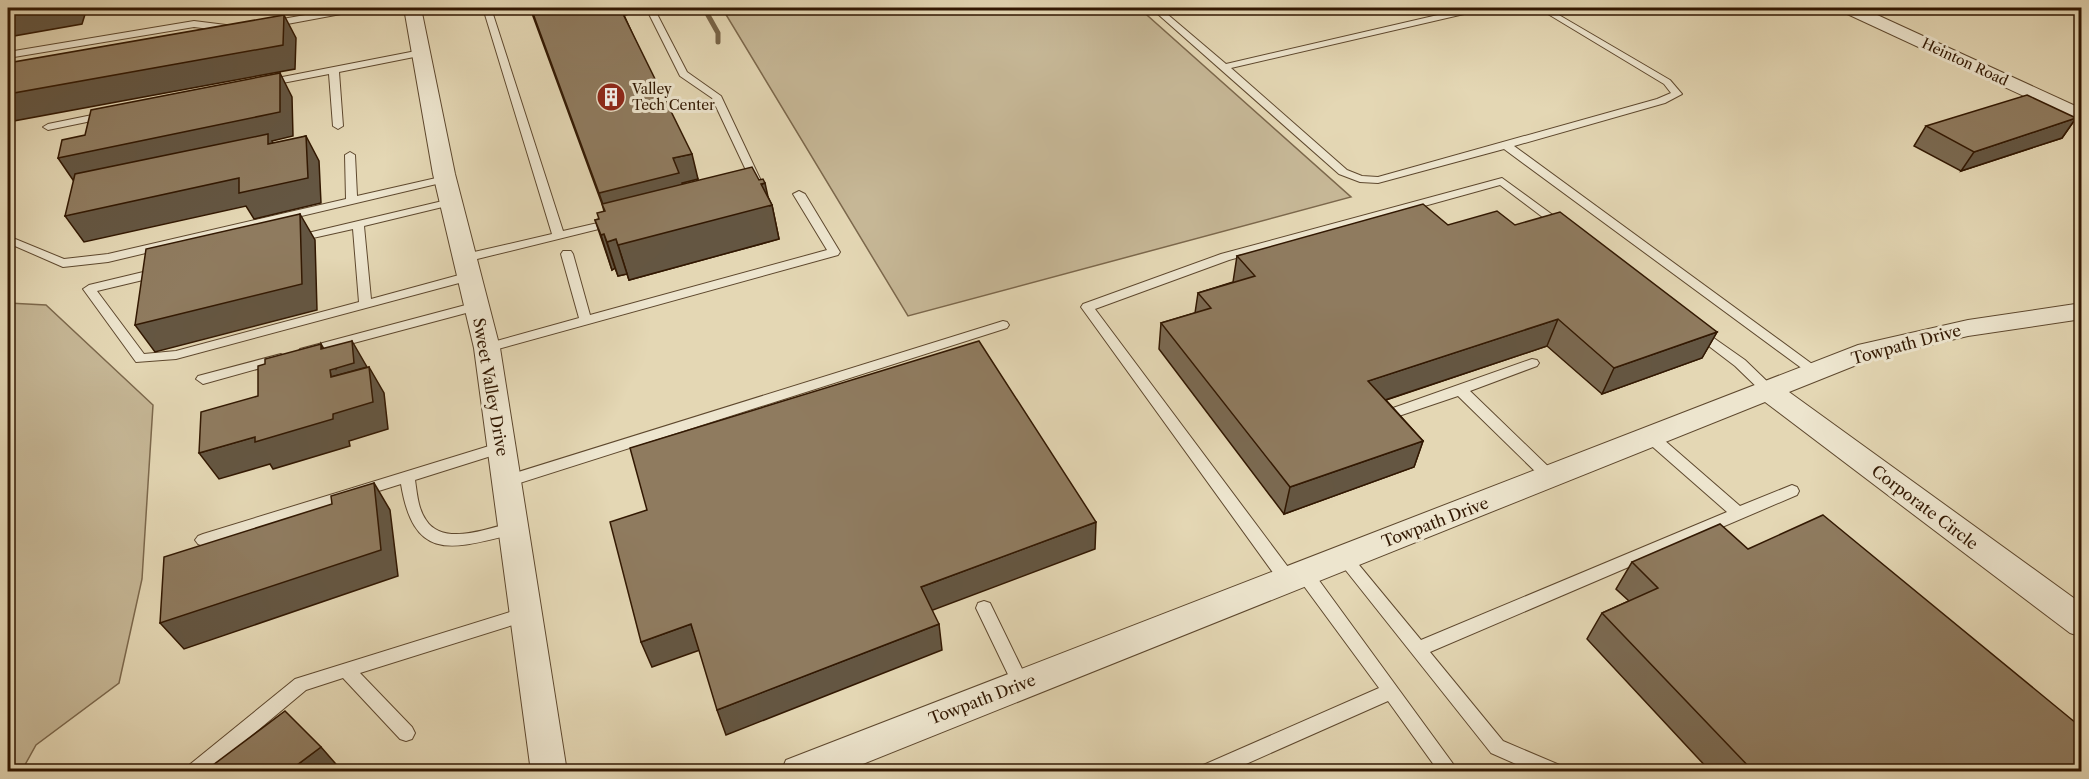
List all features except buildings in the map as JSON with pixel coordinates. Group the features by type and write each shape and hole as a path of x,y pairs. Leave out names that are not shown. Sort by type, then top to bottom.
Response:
{"street":[{"name":"Sweet Valley Drive","path":"412,8 448,191 488,348 549,771"},
{"name":"Heinton Road","path":"1849,8 2082,117"},
{"name":"Towpath Drive","path":"799,771 1867,351 1968,328 2082,311"},
{"name":"Corporate Circle","path":"1769,391 2082,623"}],"lane":[{"path":"266,25 357,8"},
{"path":"487,8 559,236"},
{"path":"1155,8 1343,172 1360,178 1378,180 1661,101 1677,94 1667,82 1542,8"},
{"path":"1224,67 1477,8"},
{"path":"652,12 683,74 716,96 758,184 747,187"},
{"path":"8,55 194,24 243,28"},
{"path":"254,86 421,52"},
{"path":"334,70 338,126"},
{"path":"48,127 117,113"},
{"path":"1506,145 1816,372"},
{"path":"350,155 352,201"},
{"path":"1450,771 1391,691 1296,576 1087,308 1225,257 1502,181 1575,236"},
{"path":"8,239 63,263 108,258 352,201 448,191"},
{"path":"280,243 358,224 448,191"},
{"path":"488,348 834,252 799,194"},
{"path":"167,270 89,289 141,359 176,355 365,304 559,236 625,219"},
{"path":"358,224 365,304"},
{"path":"567,254 586,322"},
{"path":"203,379 477,306"},
{"path":"1684,320 1740,363 1769,391"},
{"path":"507,481 1003,325"},
{"path":"1381,417 1532,363"},
{"path":"1460,390 1550,477"},
{"path":"1651,437 1739,514"},
{"path":"202,540 502,447"},
{"path":"407,476 410,504 419,528 431,538 453,541 513,528"},
{"path":"1418,649 1792,491"},
{"path":"1344,558 1497,747 1556,771"},
{"path":"984,608 1021,684"},
{"path":"194,771 301,684 526,614"},
{"path":"346,670 406,734"},
{"path":"1207,771 1391,691"}],"shaded area":[{"path":"722,8 1139,8 1351,197 908,316"},
{"path":"8,303 46,305 153,405 142,579 119,683 36,745 21,772 8,771"}],"waterway":[{"path":"704,8 718,33 718,42"}],"place":[{"name":"Valley Tech Center","path":"611,97"}]}
